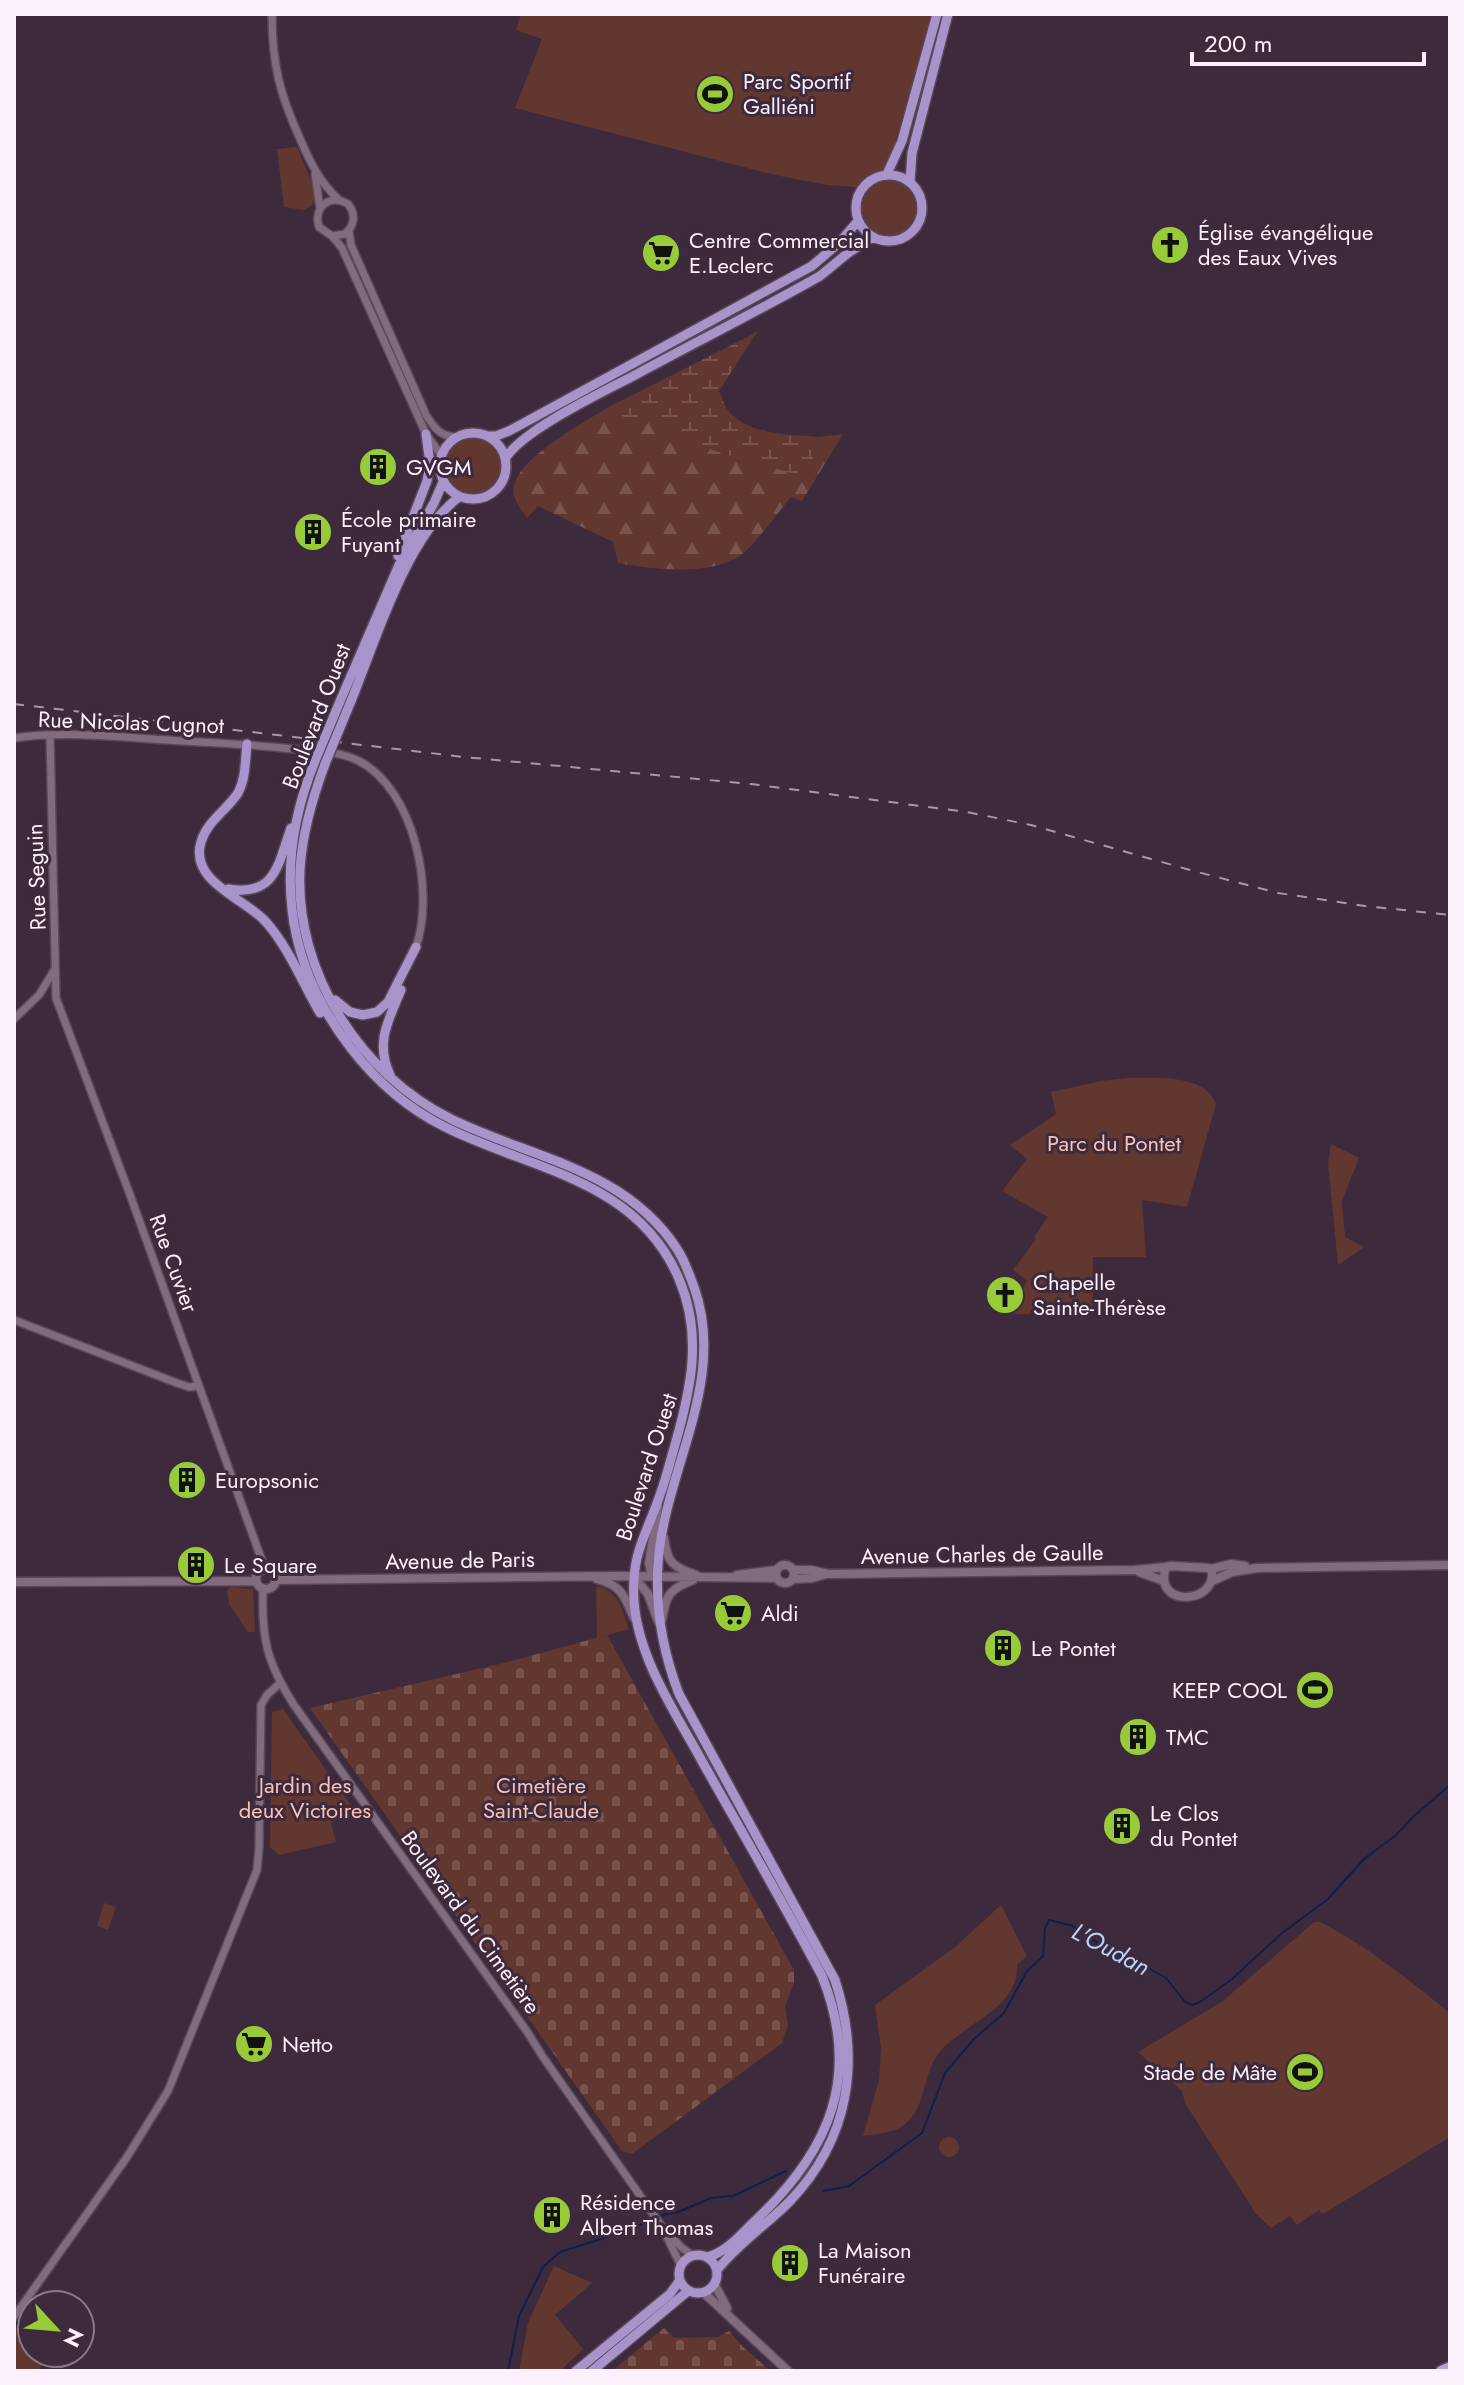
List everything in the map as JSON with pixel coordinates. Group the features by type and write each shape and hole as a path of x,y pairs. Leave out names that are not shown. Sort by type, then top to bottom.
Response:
{"highway":[{"path":"1441,2371 1450,2367"}],"main road":[{"path":"887,174 902,141 937,14"},
{"path":"910,182 912,153 948,14"},
{"path":"887,174 910,182 922,203 918,224 908,234 895,240 887,241 867,233 858,221 855,205 860,189 875,177 887,174"},
{"path":"488,436 501,448 505,459 504,477 493,492 474,499 459,497 443,482 439,469 446,445 455,437 468,432 496,436 509,431 812,266 858,221"},
{"path":"505,459 517,444 583,402 820,276 873,237"},
{"path":"360,653 425,488 430,464 426,434"},
{"name":"Boulevard Ouest","path":"346,700 360,653 399,565 443,482"},
{"name":"Boulevard Ouest","path":"459,497 438,519 403,574 303,795 292,850 293,920 302,962 315,991 337,1030 362,1063 404,1103 444,1126 599,1190 624,1206 663,1248 685,1294 693,1347 687,1405 659,1498 638,1549 634,1577 637,1626 667,1696 822,1976 836,2016 838,2044 834,2100 819,2144 799,2174 742,2232 722,2250 707,2257"},
{"path":"247,744 239,791 201,839 199,849 205,872 212,882 247,905 267,923 323,1019 337,1030"},
{"name":"Boulevard Ouest","path":"320,763 302,846 301,899 308,942 339,1015 368,1055 411,1095 452,1119 565,1163 616,1188 651,1217 680,1254 699,1301 705,1357 699,1397 662,1529 658,1578 660,1628 679,1694 835,1980 846,2019 850,2054 847,2092 826,2153 809,2179 789,2201 717,2270"},
{"path":"220,888 247,891 260,887 272,877 303,795"},
{"path":"393,1079 384,1061 383,1041 416,947"},
{"path":"327,992 350,1012 363,1015 377,1012 388,1002 409,964"},
{"path":"659,1498 649,1563 651,1572 658,1578 777,1574 785,1565 793,1574 785,1583 777,1574"},
{"path":"662,1529 671,1563 701,1577"},
{"path":"1257,1568 1231,1564 1211,1569 1212,1581 1232,1572 1257,1568 1450,1565"},
{"name":"Avenue Charles de Gaulle","path":"793,1574 812,1578 829,1574 1135,1570 1201,1566 1211,1569"},
{"path":"1164,1581 1166,1567"},
{"path":"14,1582 260,1584 272,1587 276,1580 272,1571 265,1569 259,1572 260,1584"},
{"name":"Avenue Charles de Gaulle","path":"1135,1570 1164,1581 1167,1590 1174,1594 1190,1597 1203,1591 1212,1581"},
{"path":"588,1576 612,1584 622,1592 637,1626"},
{"path":"634,1577 648,1594 660,1628"},
{"path":"660,1628 664,1605 670,1593 678,1586 701,1577"},
{"name":"Avenue de Paris","path":"276,1580 658,1578"},
{"path":"576,2371 670,2294 680,2280 681,2266 693,2256 700,2254 714,2263 717,2270 715,2285 734,2319"},
{"path":"680,2280 688,2291 694,2293 704,2293 715,2285"},
{"path":"592,2371 688,2291"},
{"path":"704,2293 788,2371"}],"street":[{"path":"272,14 276,75 285,108 315,172 354,213 353,224 341,236 327,234 319,227 315,172"},
{"path":"320,208 326,202 338,199"},
{"path":"349,231 351,245 426,415 434,429 455,437"},
{"path":"332,236 342,248 426,434 441,455"},
{"name":"Rue Seguin","path":"50,736 55,969"},
{"name":"Rue Nicolas Cugnot","path":"14,738 118,737 247,744 343,754 369,767 389,786 409,824 421,871 424,913 416,947"},
{"path":"14,1019 39,995 55,969"},
{"name":"Rue Cuvier","path":"55,969 56,998 265,1569"},
{"path":"14,1320 177,1383 198,1386"},
{"name":"Boulevard du Cimetière","path":"260,1584 265,1645 280,1683 654,2215 681,2266"},
{"path":"14,2317 127,2157 173,2081 206,1991 257,1870 261,1705 280,1683"},
{"name":"Boulevard du Cimetière","path":"660,2224 693,2256"}],"green space":[{"name":"Parc Sportif Galliéni","path":"521,14 933,14 889,162 885,169 865,177 856,187 775,175 515,108 542,39 516,30"},
{"path":"297,147 316,193 313,204 305,210 284,207 277,149"},
{"path":"889,178 900,180 909,187 916,196 916,218 909,227 900,234 889,236 878,234 869,227 862,218 860,207 862,196 869,187 878,180"},
{"path":"757,332 719,391 727,409 746,424 769,432 818,437 820,448 801,476 712,450 682,435 669,419 639,425 607,408"},
{"path":"607,408 639,425 669,419 682,435 820,448 818,437 843,434 802,501 791,497 741,555 728,562 697,569 648,567 618,563 613,542 538,506 527,518 514,496 515,483 534,458"},
{"path":"473,436 484,438 493,445 500,454 500,476 493,485 484,492 473,494 462,492 453,485 446,476 444,465 446,454 453,445 462,438"},
{"name":"Parc du Pontet","path":"1127,1078 1190,1082 1210,1094 1216,1104 1187,1207 1142,1200 1146,1257 1093,1257 1093,1313 1016,1314 1009,1308 1027,1281 1013,1270 1048,1217 1002,1191 1027,1159 1010,1145 1056,1114 1051,1092"},
{"path":"1331,1144 1359,1158 1342,1201 1345,1237 1364,1247 1338,1265 1328,1163"},
{"path":"596,1586 615,1596 629,1629 597,1638"},
{"path":"231,1587 253,1589 255,1632 248,1632 229,1604 227,1590"},
{"name":"Cimetière Saint-Claude","path":"607,1635 794,1970 794,1983 785,2006 788,2025 782,2043 632,2154 622,2151 310,1708 504,1663"},
{"name":"Jardin des deux Victoires","path":"283,1709 353,1808 331,1823 336,1842 279,1855 270,1847 272,1712"},
{"path":"104,1903 116,1907 108,1930 97,1926"},
{"path":"1001,1905 1027,1956 1017,1965 1009,1994 938,2054 917,2109 904,2125 863,2136 879,2080 881,2048 875,2005 955,1947"},
{"name":"Stade de Mâte","path":"1314,1922 1320,1922 1371,1953 1450,2013 1450,2137 1323,2214 1319,2210 1297,2225 1290,2216 1271,2228 1256,2214 1185,2103 1182,2091 1138,2052 1223,2001"},
{"path":"949,2137 956,2140 959,2147 956,2154 949,2157 942,2154 939,2147 942,2140"},
{"path":"554,2266 592,2283 555,2315 583,2349 560,2371 519,2371 528,2323"},
{"path":"16,2328 16,2369 39,2369 37,2371 14,2371"},
{"path":"664,2328 674,2338 718,2337 729,2331 770,2371 612,2371"}],"waterway":[{"name":"L'Oudan","path":"823,2191 849,2186 922,2133 945,2073 974,2039 1004,2013 1027,1971 1043,1956 1045,1928 1049,1920 1073,1926 1105,1949 1166,1978 1185,2002 1192,2005 1232,1979 1282,1933 1328,1899 1364,1859 1396,1835 1450,1785"},
{"name":"L'Oudan","path":"508,2371 519,2316 543,2267 560,2252 626,2231 711,2198 733,2196 786,2171"}],"railway":[{"path":"14,704 464,757 751,784 967,812 1031,825 1278,893 1450,915"}],"place":[{"name":"Parc Sportif Galliéni","path":"715,94"},
{"name":"Église évangélique des Eaux Vives","path":"1170,245"},
{"name":"Centre Commercial E.Leclerc","path":"661,253"},
{"name":"GVGM","path":"378,467"},
{"name":"École primaire Fuyant","path":"313,532"},
{"name":"Chapelle Sainte-Thérèse","path":"1005,1295"},
{"name":"Europsonic","path":"187,1480"},
{"name":"Le Square","path":"196,1565"},
{"name":"Aldi","path":"733,1613"},
{"name":"Le Pontet","path":"1003,1648"},
{"name":"KEEP COOL","path":"1315,1690"},
{"name":"TMC","path":"1138,1737"},
{"name":"Le Clos du Pontet","path":"1122,1826"},
{"name":"Netto","path":"254,2044"},
{"name":"Stade de Mâte","path":"1305,2072"},
{"name":"Résidence Albert Thomas","path":"552,2215"},
{"name":"La Maison Funéraire","path":"790,2263"}]}
